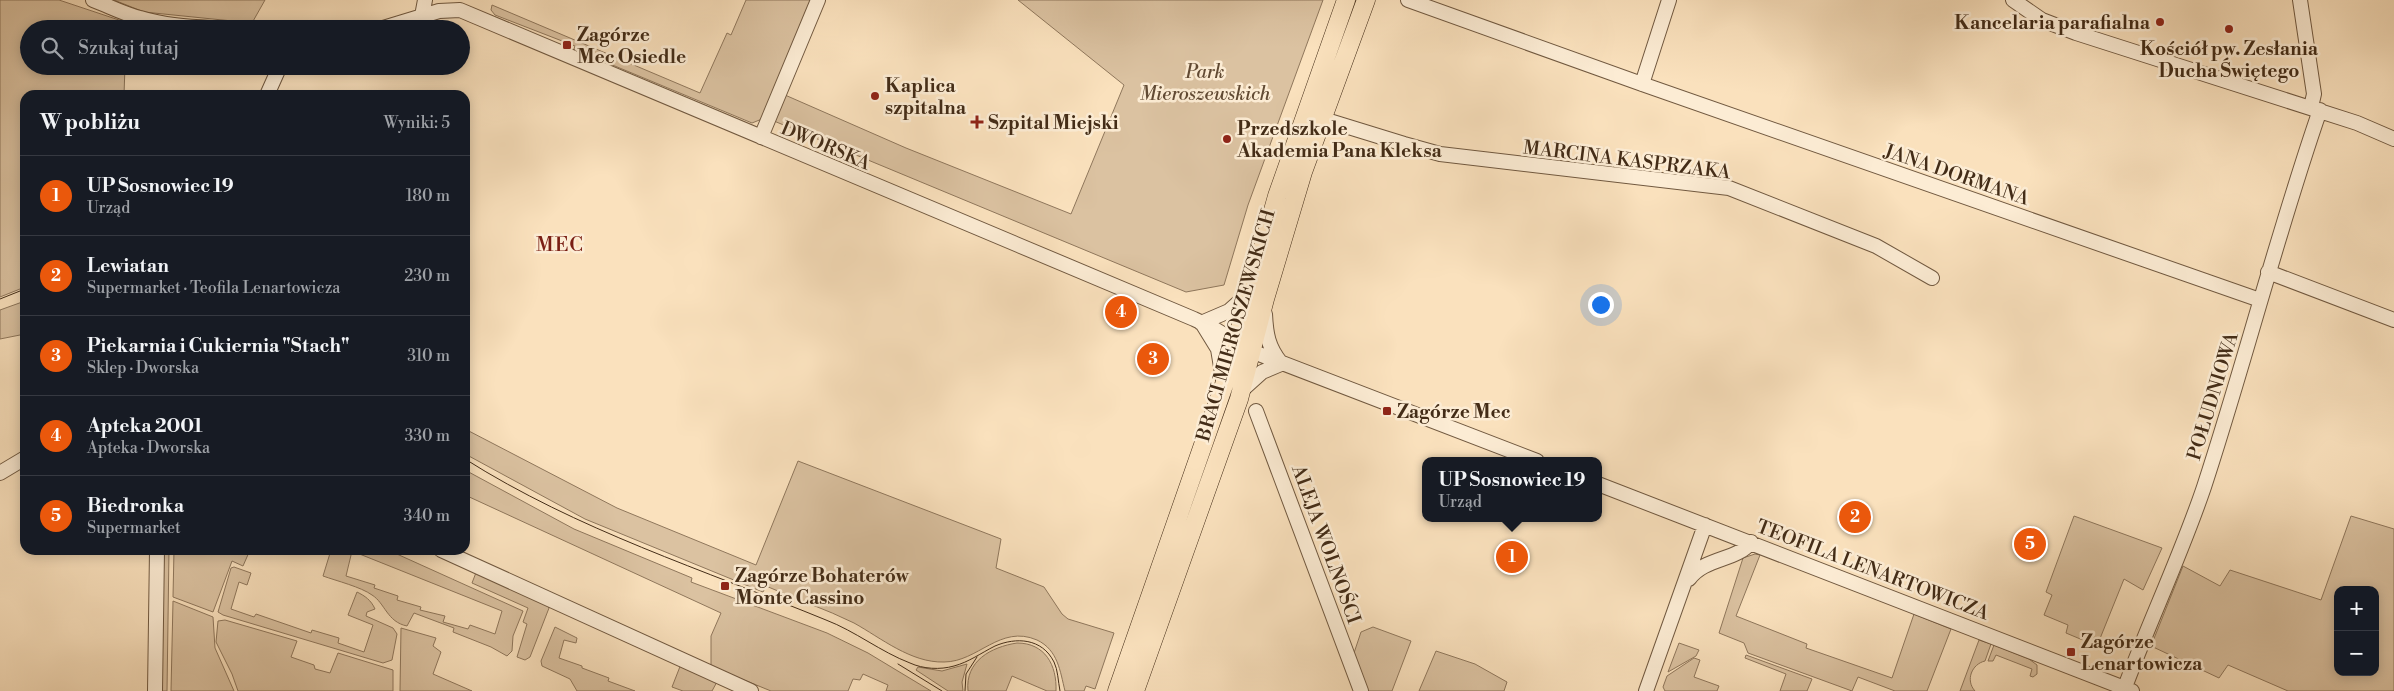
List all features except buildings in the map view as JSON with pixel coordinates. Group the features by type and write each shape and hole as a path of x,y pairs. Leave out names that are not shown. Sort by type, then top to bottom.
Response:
{"main road":[{"name":"BRACI MIEROSZEWSKICH","path":"1135,691 1242,390 1251,351 1256,297 1277,196 1346,0"},
{"name":"BRACI MIEROSZEWSKICH","path":"1117,691 1224,386 1235,342 1256,297 1366,0"}],"street":[{"path":"93,0 148,20"},
{"path":"422,16 425,0"},
{"path":"761,137 818,0"},
{"name":"JANA DORMANA","path":"1408,0 1642,84 2260,300"},
{"path":"1642,84 1669,0"},
{"path":"2014,0 2042,20 2076,33 2316,109 2357,123 2394,139"},
{"name":"POŁUDNIOWA","path":"2129,689 2175,569 2204,486 2316,109 2300,0"},
{"name":"DWORSKA","path":"409,20 462,5 761,137 1201,322 1251,351"},
{"path":"269,90 276,75"},
{"name":"MARCINA KASPRZAKA","path":"1305,113 1440,154 1729,188 1876,246 1932,278"},
{"path":"2268,272 2394,320"},
{"path":"1224,386 1218,349 1201,322 1228,312 1256,297 1266,338 1272,352 1281,364"},
{"path":"1251,351 1526,457"},
{"path":"1242,390 1262,372 1281,364"},
{"name":"ALEJA WOLNOŚCI","path":"1256,411 1361,691"},
{"path":"0,473 20,461"},
{"name":"TEOFILA LENARTOWICZA","path":"1602,486 2129,689"},
{"path":"1646,691 1705,525"},
{"path":"1683,588 1700,567 1744,549 1751,542"},
{"path":"155,691 157,555"},
{"path":"452,555 751,691"}],"green space":[{"path":"0,0 59,0 119,20 20,20 20,75 125,75 124,90 20,90 20,289 0,297"},
{"path":"114,0 265,0 254,20 223,20 144,12"},
{"path":"746,0 812,0 762,119 752,123 574,49 575,46 495,15 491,10 492,5 700,93 727,33 731,35"},
{"name":"Park Mieroszewskich","path":"1018,0 1323,0 1248,205 1224,285 1186,292 774,121 785,95 906,148 1071,214 1124,85"},
{"path":"20,303 20,335 0,339 0,310"},
{"path":"470,432 617,508 756,565 798,461 1001,539 996,568 1044,587 1062,614 1068,619 1114,633 1095,689 1086,686 1084,691 1065,691 1054,655 1050,649 1037,640 1024,636 1012,637 1000,640 968,656 944,662 920,658 908,654 833,613 766,586 763,592 585,519 470,457"},
{"path":"470,473 574,529 692,578 691,582 827,633 868,653 931,691 886,691 888,685 863,674 860,680 853,679 848,691 771,691 717,669 711,669 711,636 721,613 470,497"},
{"path":"2074,516 2162,548 2143,590 2124,579 2097,646 2066,633 2068,625 2044,615 2052,595 2046,592"},
{"path":"2351,516 2394,529 2394,691 2288,691 2228,665 2219,678 2151,646 2183,566 2220,586 2230,570 2321,600"},
{"path":"1755,554 1760,555 1736,616 1807,644 1806,648 1892,678 1914,614 1951,629 1927,691 1895,691 1858,677 1852,691 1748,653 1744,643 1719,633 1743,558"},
{"path":"163,555 169,555 167,691 162,691"},
{"path":"174,555 248,555 243,566 232,561 213,612 173,597"},
{"path":"329,555 351,555 346,576 375,585 374,588 398,596 397,600 421,607 420,610 445,616 443,622 468,629 470,625 495,634 502,611 362,555 399,555 523,611 513,636 512,651 507,656 491,647 453,632 454,628 414,613 407,626 400,624 391,617 376,598 355,587 323,576"},
{"path":"234,567 251,573 247,585 239,582 231,609 254,617 256,614 311,633 312,630 339,638 338,643 364,652 373,625 348,615 357,592 363,595 375,609 367,612 366,616 393,628 397,634 392,660 383,663 223,615 218,612 231,568"},
{"path":"477,570 544,601 549,608 530,657 525,660 517,657 527,624 523,622 528,608 472,583"},
{"path":"173,601 213,617 215,648 234,691 171,691"},
{"path":"225,620 297,641 291,657 314,665 315,669 330,673 338,653 393,670 393,691 238,691 216,642 218,621"},
{"path":"555,627 577,638 576,643 564,640 559,658 582,666 582,668 609,678 608,681 635,691 577,691 570,679 542,666 541,661"},
{"path":"1373,627 1411,641 1392,691 1368,691 1354,653 1361,632"},
{"path":"401,628 436,638 433,646 441,652 433,674 472,691 400,691"},
{"path":"1979,640 1991,644 1985,661 1977,665 1971,673 1972,687 1975,691 1960,691"},
{"path":"1017,643 1035,647 1047,657 1054,673 1056,691 1047,691 1012,676 1006,691 968,691 968,680 971,671 982,657 998,648"},
{"path":"1679,643 1699,650 1696,656 1668,672"},
{"path":"1994,645 2029,659 2037,665 2037,674 2033,677 2030,676 2032,669 1996,655 1993,661 1988,661"},
{"path":"1436,651 1475,664 1507,682 1504,691 1419,691"},
{"path":"1746,655 1812,679 1807,691 1780,691 1786,674 1745,658"},
{"path":"1694,658 1700,660 1694,677 1719,686 1717,691 1665,691 1663,687 1667,676"},
{"path":"681,664 718,680 712,691 683,691 672,687"},
{"path":"967,664 962,682 963,691 948,691 916,670 918,667 942,671"}],"tram line":[{"path":"0,299 20,291"},
{"path":"470,462 508,484 596,528 837,625 889,653 920,667 949,667 965,662 995,646 1011,641 1036,644 1043,648 1054,662 1060,691"},
{"path":"965,691 966,674 977,657"},
{"path":"898,664 942,691"}],"place":[{"name":"Kancelaria parafialna","path":"2160,22"},
{"name":"Kościół pw. Zesłania Ducha Świętego","path":"2229,29"},
{"name":"Zagórze Mec Osiedle","path":"567,45"},
{"name":"Kaplica szpitalna","path":"875,96"},
{"name":"Szpital Miejski","path":"977,122"},
{"name":"Przedszkole Akademia Pana Kleksa","path":"1227,139"},
{"name":"Apteka 2001","path":"1121,312"},
{"name":"Piekarnia i Cukiernia \"Stach\"","path":"1153,359"},
{"name":"Zagórze Mec","path":"1387,411"},
{"name":"Lewiatan","path":"1855,517"},
{"name":"Biedronka","path":"2030,544"},
{"name":"UP Sosnowiec 19","path":"1512,557"},
{"name":"Zagórze Bohaterów Monte Cassino","path":"725,586"},
{"name":"Zagórze Lenartowicza","path":"2071,652"}],"district":[{"name":"MEC","path":"560,244"}]}
